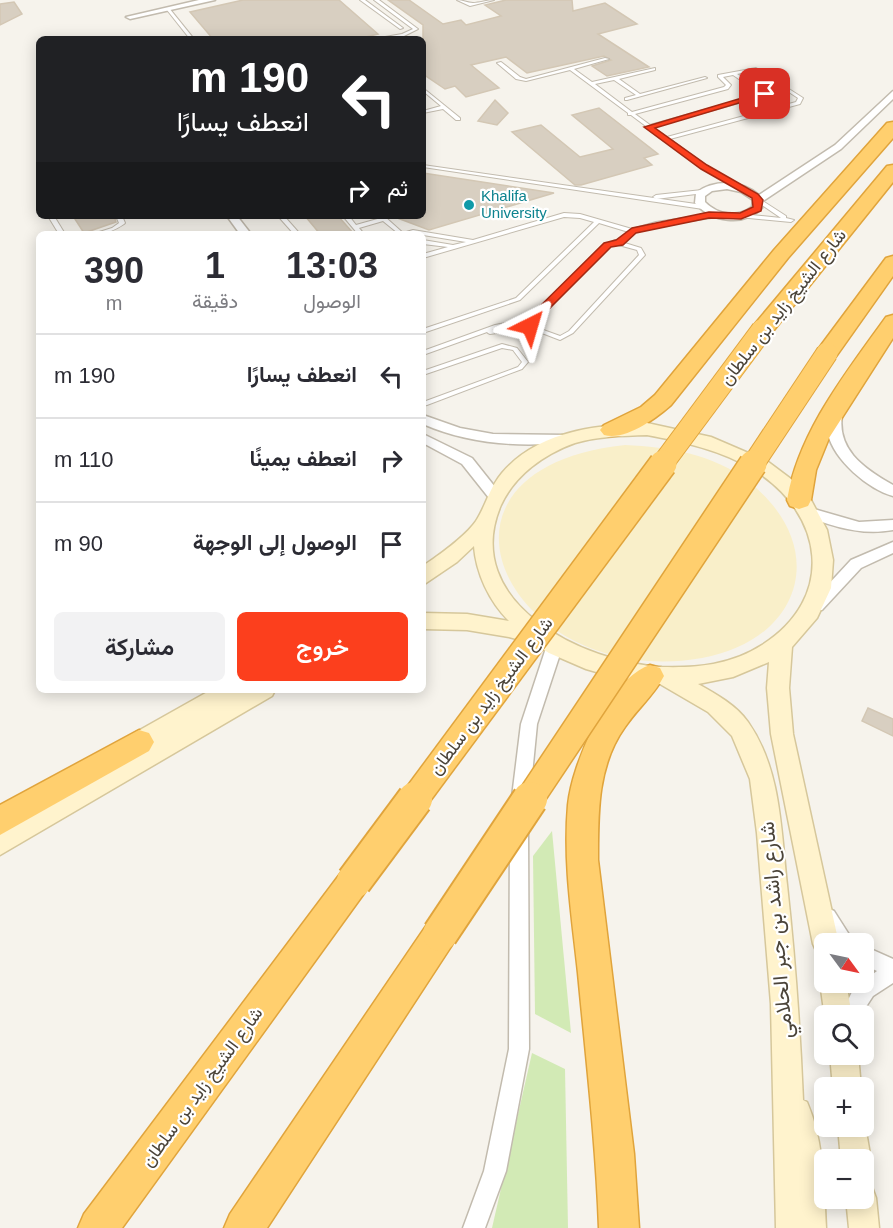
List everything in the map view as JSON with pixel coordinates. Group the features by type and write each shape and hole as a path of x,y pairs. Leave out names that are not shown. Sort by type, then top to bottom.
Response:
{"highway":[{"path":"612,430 649,412 663,400 781,254 893,127"},
{"name":"شارع الشيخ زايد بن سلطان","path":"98,1228 762,330 893,170"},
{"path":"244,1228 827,353 893,261"},
{"path":"803,506 811,450 845,393 893,321"},
{"path":"619,1228 615,1154 582,860 582,814 589,766 602,735 621,706 658,676"},
{"path":"0,821 139,742"}],"main road":[{"path":"426,621 448,619 487,623 548,641 600,666 658,676 709,674 749,663 781,645 811,614 824,580 822,545 803,506 767,471 748,458 716,443 671,432 612,430 566,440 535,454 512,472 494,495 484,525 483,554 493,583 513,612 548,641"},
{"path":"426,575 450,557 484,525"},
{"name":"شارع راشد بن جبر الحلامي","path":"781,645 778,688 782,734 824,933"},
{"name":"شارع راشد بن جبر الحلامي","path":"658,676 724,712 739,728 755,755 764,788 780,932 791,1228"},
{"path":"139,742 225,693"},
{"path":"0,844 259,693"},
{"path":"786,1061 807,1158 811,1228"},
{"path":"862,1209 864,1228"}],"street":[{"path":"130,17 211,0"},
{"path":"758,200 838,147 893,94"},
{"path":"758,200 757,208 741,216 718,215 704,207 699,199 702,192 713,187 744,189 793,178"},
{"path":"744,189 758,200"},
{"path":"234,219 244,231"},
{"path":"845,393 835,416 834,432 840,445 854,464 893,491"},
{"path":"426,420 478,438 503,441 566,440"},
{"path":"426,440 467,461 494,495"},
{"path":"803,506 855,528 873,530 893,525"},
{"path":"811,614 842,576 856,564 893,547"},
{"path":"474,1228 495,1171 519,1049 518,850 522,766 548,641"},
{"path":"820,906 836,933"},
{"path":"874,961 893,971"},
{"path":"856,1005 863,992 876,980 893,971"}],"lane":[{"path":"362,0 400,28"},
{"path":"459,0 469,5 492,0"},
{"path":"369,5 378,1 416,29 395,36"},
{"path":"168,9 191,36"},
{"path":"391,20 401,18"},
{"path":"499,63 523,80 607,59"},
{"path":"630,114 726,88 728,84 720,77 749,68 759,70 801,98 798,103 785,107 666,139"},
{"path":"571,69 704,167 744,189"},
{"path":"591,84 653,69"},
{"path":"732,73 785,107"},
{"path":"615,78 640,96"},
{"path":"627,99 705,78"},
{"path":"426,92 458,119"},
{"path":"649,127 765,94"},
{"path":"426,111 444,107"},
{"path":"426,164 651,196 671,197 702,192"},
{"path":"426,164 704,207"},
{"path":"704,167 711,177 713,187"},
{"path":"741,216 791,220 758,200"},
{"path":"686,221 692,211 704,207"},
{"path":"426,255 564,215 598,221 632,231"},
{"path":"619,243 632,231 656,224 718,215"},
{"path":"107,231 118,228 122,223 120,219"},
{"path":"349,219 359,231"},
{"path":"356,227 380,219"},
{"path":"384,219 399,231"},
{"path":"426,330 518,299 598,221"},
{"path":"426,234 472,241"},
{"path":"426,242 454,247"},
{"path":"426,353 488,332 531,323 608,245 619,243 639,249 642,255 568,336 555,338 531,323"},
{"path":"426,402 525,364 525,360 514,349 502,346 488,332"},
{"path":"426,372 502,346"}],"green space":[{"path":"552,831 571,1033 535,1014 533,856"},
{"path":"532,1053 565,1069 568,1228 492,1228"}],"sand":[{"path":"625,445 674,450 721,465 749,482 775,507 790,534 797,562 794,588 782,612 763,632 736,648 702,658 635,660 578,643 534,612 507,574 499,532 514,494 555,463"}],"building":[{"path":"243,0 339,0 378,34 370,36 210,36 190,12"},
{"path":"388,0 409,0 443,24 461,20 466,25 501,16 485,5 506,0 572,0 573,11 605,3 637,24 598,34 649,67 607,76 592,66 611,60 604,56 527,73 506,57 471,65 499,88 466,97 455,86 445,89 426,76 426,36 423,36 423,25"},
{"path":"14,2 22,14 0,25 0,4"},
{"path":"495,100 508,113 497,125 478,121"},
{"path":"599,108 658,154 644,158 652,165 575,185 512,132 541,125 580,157 613,149 572,115"},
{"name":"Khalifa University","path":"426,173 554,193 429,230 400,219 426,219"},
{"path":"75,219 115,219 116,222 90,231 83,231"},
{"path":"308,219 341,219 351,231 318,231"},
{"path":"868,708 893,719 893,736 862,721"}],"place":[{"name":"Khalifa University","path":"469,205"}],"route":[{"path":"530,326 530,321 608,245 619,243 632,231 656,224 686,221 709,215 734,217 753,212 759,204 749,191 704,167 649,127 765,94"}]}
